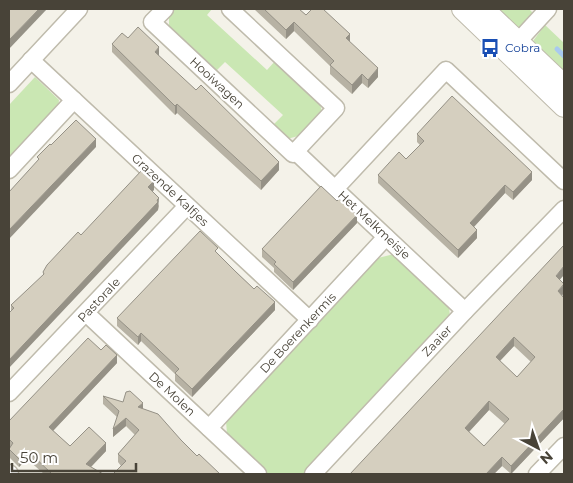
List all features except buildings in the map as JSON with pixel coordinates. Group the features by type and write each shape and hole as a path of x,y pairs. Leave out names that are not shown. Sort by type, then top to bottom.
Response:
{"street":[{"path":"9,84 79,9"},
{"name":"Hooiwagen","path":"164,9 152,22 292,154 295,151 335,189"},
{"path":"230,9 336,108 295,151"},
{"path":"462,9 564,85"},
{"path":"484,9 513,47 564,107"},
{"path":"513,47 548,9"},
{"name":"Grazende Kalfjes","path":"31,60 310,320"},
{"name":"Het Melkmeisje","path":"465,311 335,189 446,70 564,181"},
{"path":"9,170 74,100"},
{"name":"Pastorale","path":"9,393 87,314 187,206"},
{"name":"Zaaier","path":"313,474 465,311 564,209"},
{"name":"De Boerenkermis","path":"209,428 386,237"},
{"name":"De Molen","path":"87,314 258,474"},
{"path":"537,474 564,446"}],"green space":[{"path":"175,9 212,9 207,15 267,70 276,60 319,100 322,112 302,135 287,139 272,126 283,115 225,62 216,71 169,27 169,16"},
{"path":"490,9 529,9 535,15 521,28 516,28"},
{"path":"545,25 564,43 564,79 533,46 533,41"},
{"path":"35,77 59,100 58,109 9,161 9,105"},
{"path":"394,254 449,304 450,319 303,474 268,474 227,435 226,420 378,258"}],"waterway":[{"path":"557,49 564,56"}],"place":[{"name":"Cobra","path":"490,48"}]}
